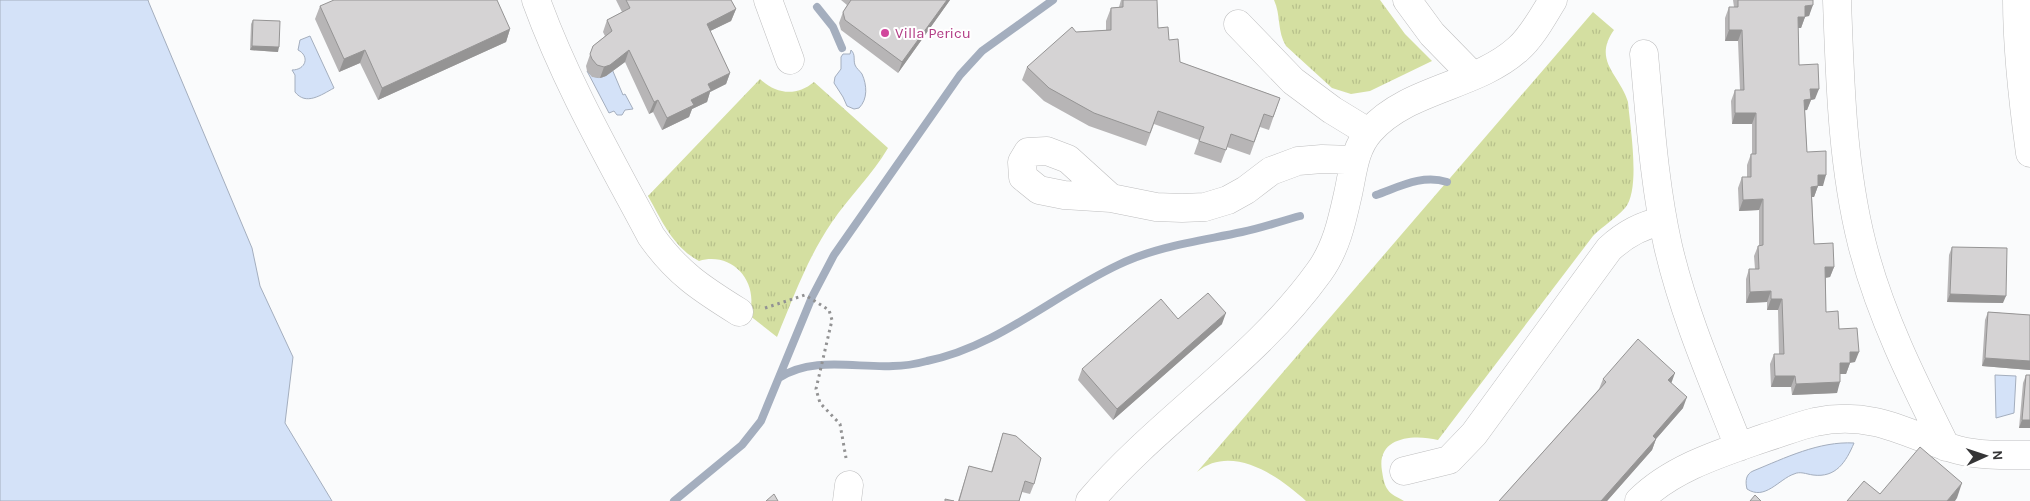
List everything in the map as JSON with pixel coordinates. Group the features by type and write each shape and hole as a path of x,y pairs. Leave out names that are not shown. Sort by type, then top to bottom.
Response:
{"street":[{"path":"536,0 569,80 651,236 667,258 685,276 699,287 740,312"},
{"path":"768,0 790,60"},
{"path":"1407,0 1432,34 1472,75"},
{"path":"1090,501 1126,460 1172,421 1287,313 1321,270 1337,238 1354,160 1368,132 1381,120 1407,104 1487,70 1518,49 1539,22 1552,0"},
{"path":"1837,0 1842,120 1850,188 1862,244 1878,298 1895,340 1946,446"},
{"path":"2016,0 2016,31 2021,88 2030,153"},
{"path":"1238,24 1293,81 1332,110 1368,132"},
{"path":"1644,54 1663,221 1675,271 1695,332 1739,447"},
{"path":"1111,198 1156,207 1205,207 1228,200 1246,190 1271,171 1298,161 1322,159 1354,160"},
{"path":"1404,471 1449,460 1474,434 1609,249 1633,231 1663,221"},
{"path":"1639,501 1662,483 1686,469 1739,447 1816,422 1846,419 1874,422 1894,426 1946,446 1976,453 2030,455"}],"path":[{"path":"740,312 768,308 805,294 829,310 832,320 816,389 820,403 840,424 843,433 848,493"}],"green space":[{"path":"1274,0 1380,0 1405,34 1432,61 1370,91 1351,94 1332,88 1286,46 1281,35 1278,12"},
{"path":"1593,12 1614,30 1608,41 1606,51 1610,68 1628,102 1634,173 1630,199 1621,212 1593,236 1438,440 1408,438 1390,445 1385,451 1382,460 1384,481 1391,493 1404,501 1306,501 1283,482 1255,467 1240,462 1225,461 1211,464 1197,472"},
{"path":"760,79 773,88 786,92 800,90 814,82 888,148 823,235 777,337 749,315 750,291 747,281 740,272 732,265 722,261 711,259 699,261 690,255 669,233 648,196"}],"water":[{"path":"0,0 148,0 252,248 260,286 293,357 285,423 332,501 0,501"},
{"path":"310,36 334,88 309,99 299,96 295,92 295,75 292,70 301,68 305,62 304,56 298,50 300,40"},
{"path":"851,50 854,55 855,65 862,74 866,87 862,104 859,108 854,109 847,106 834,83 835,77 841,69 841,57 843,54 850,54"},
{"path":"612,69 623,95 625,94 633,109 625,110 622,115 617,115 614,111 609,113 587,71 600,78"},
{"path":"1995,375 2016,376 2014,413 1996,418"},
{"path":"1841,443 1854,443 1844,462 1828,474 1796,473 1766,491 1754,492 1747,489 1747,478 1753,471 1815,448"}],"building":[{"path":"334,0 497,0 510,29 382,88 365,50 344,59 320,6"},
{"path":"626,0 731,0 736,9 707,24 730,73 708,84 711,90 691,100 694,105 667,118 658,100 654,102 629,50 610,65 604,67 597,65 590,54 593,46 612,31 607,20 630,8"},
{"name":"Villa Pericu","path":"851,0 947,0 902,62 845,20 843,12"},
{"path":"1123,0 1157,0 1158,28 1168,27 1169,40 1178,39 1180,62 1280,98 1273,117 1264,114 1254,142 1231,134 1226,150 1199,141 1204,127 1158,111 1150,133 1094,113 1049,88 1027,67 1072,27 1076,32 1111,30 1111,8 1123,7"},
{"path":"1738,0 1813,0 1813,5 1805,6 1805,17 1798,17 1799,65 1818,64 1819,89 1810,89 1811,99 1804,100 1807,152 1826,151 1826,175 1818,175 1818,186 1811,187 1814,244 1833,243 1834,267 1825,267 1826,312 1838,311 1839,329 1857,328 1859,352 1850,352 1850,363 1840,363 1840,382 1796,384 1795,376 1775,376 1774,354 1784,354 1782,299 1771,299 1771,291 1750,292 1749,269 1759,269 1758,246 1763,245 1763,199 1743,200 1742,177 1751,177 1751,154 1756,154 1756,113 1735,113 1735,90 1744,90 1742,30 1729,30 1729,7 1738,7"},
{"path":"253,20 280,21 279,47 252,46"},
{"path":"1952,247 2007,248 2006,296 1950,294"},
{"path":"1208,293 1226,313 1117,409 1082,369 1161,299 1178,319"},
{"path":"1988,312 2030,315 2030,361 1985,358"},
{"path":"1638,339 1675,373 1668,380 1687,397 1653,436 1656,439 1601,501 1499,501 1606,382 1603,379"},
{"path":"2026,375 2030,375 2030,420 2022,420"},
{"path":"1003,433 1016,436 1041,458 1034,484 1025,481 1019,501 959,501 969,466 992,472"},
{"path":"1920,447 1962,483 1947,501 1847,501 1864,481 1880,494"},
{"path":"774,494 778,501 766,501"},
{"path":"1755,495 1761,501 1750,501"}],"waterway":[{"path":"674,501 742,445 761,421 812,297 834,255 960,75 982,51 1053,0"},
{"path":"817,7 833,27 842,48"},
{"path":"1376,195 1420,180 1447,182"},
{"path":"779,378 792,371 820,365 901,366 953,354 1001,332 1094,277 1133,258 1300,216"}],"place":[{"name":"Villa Pericu","path":"885,33"}]}
